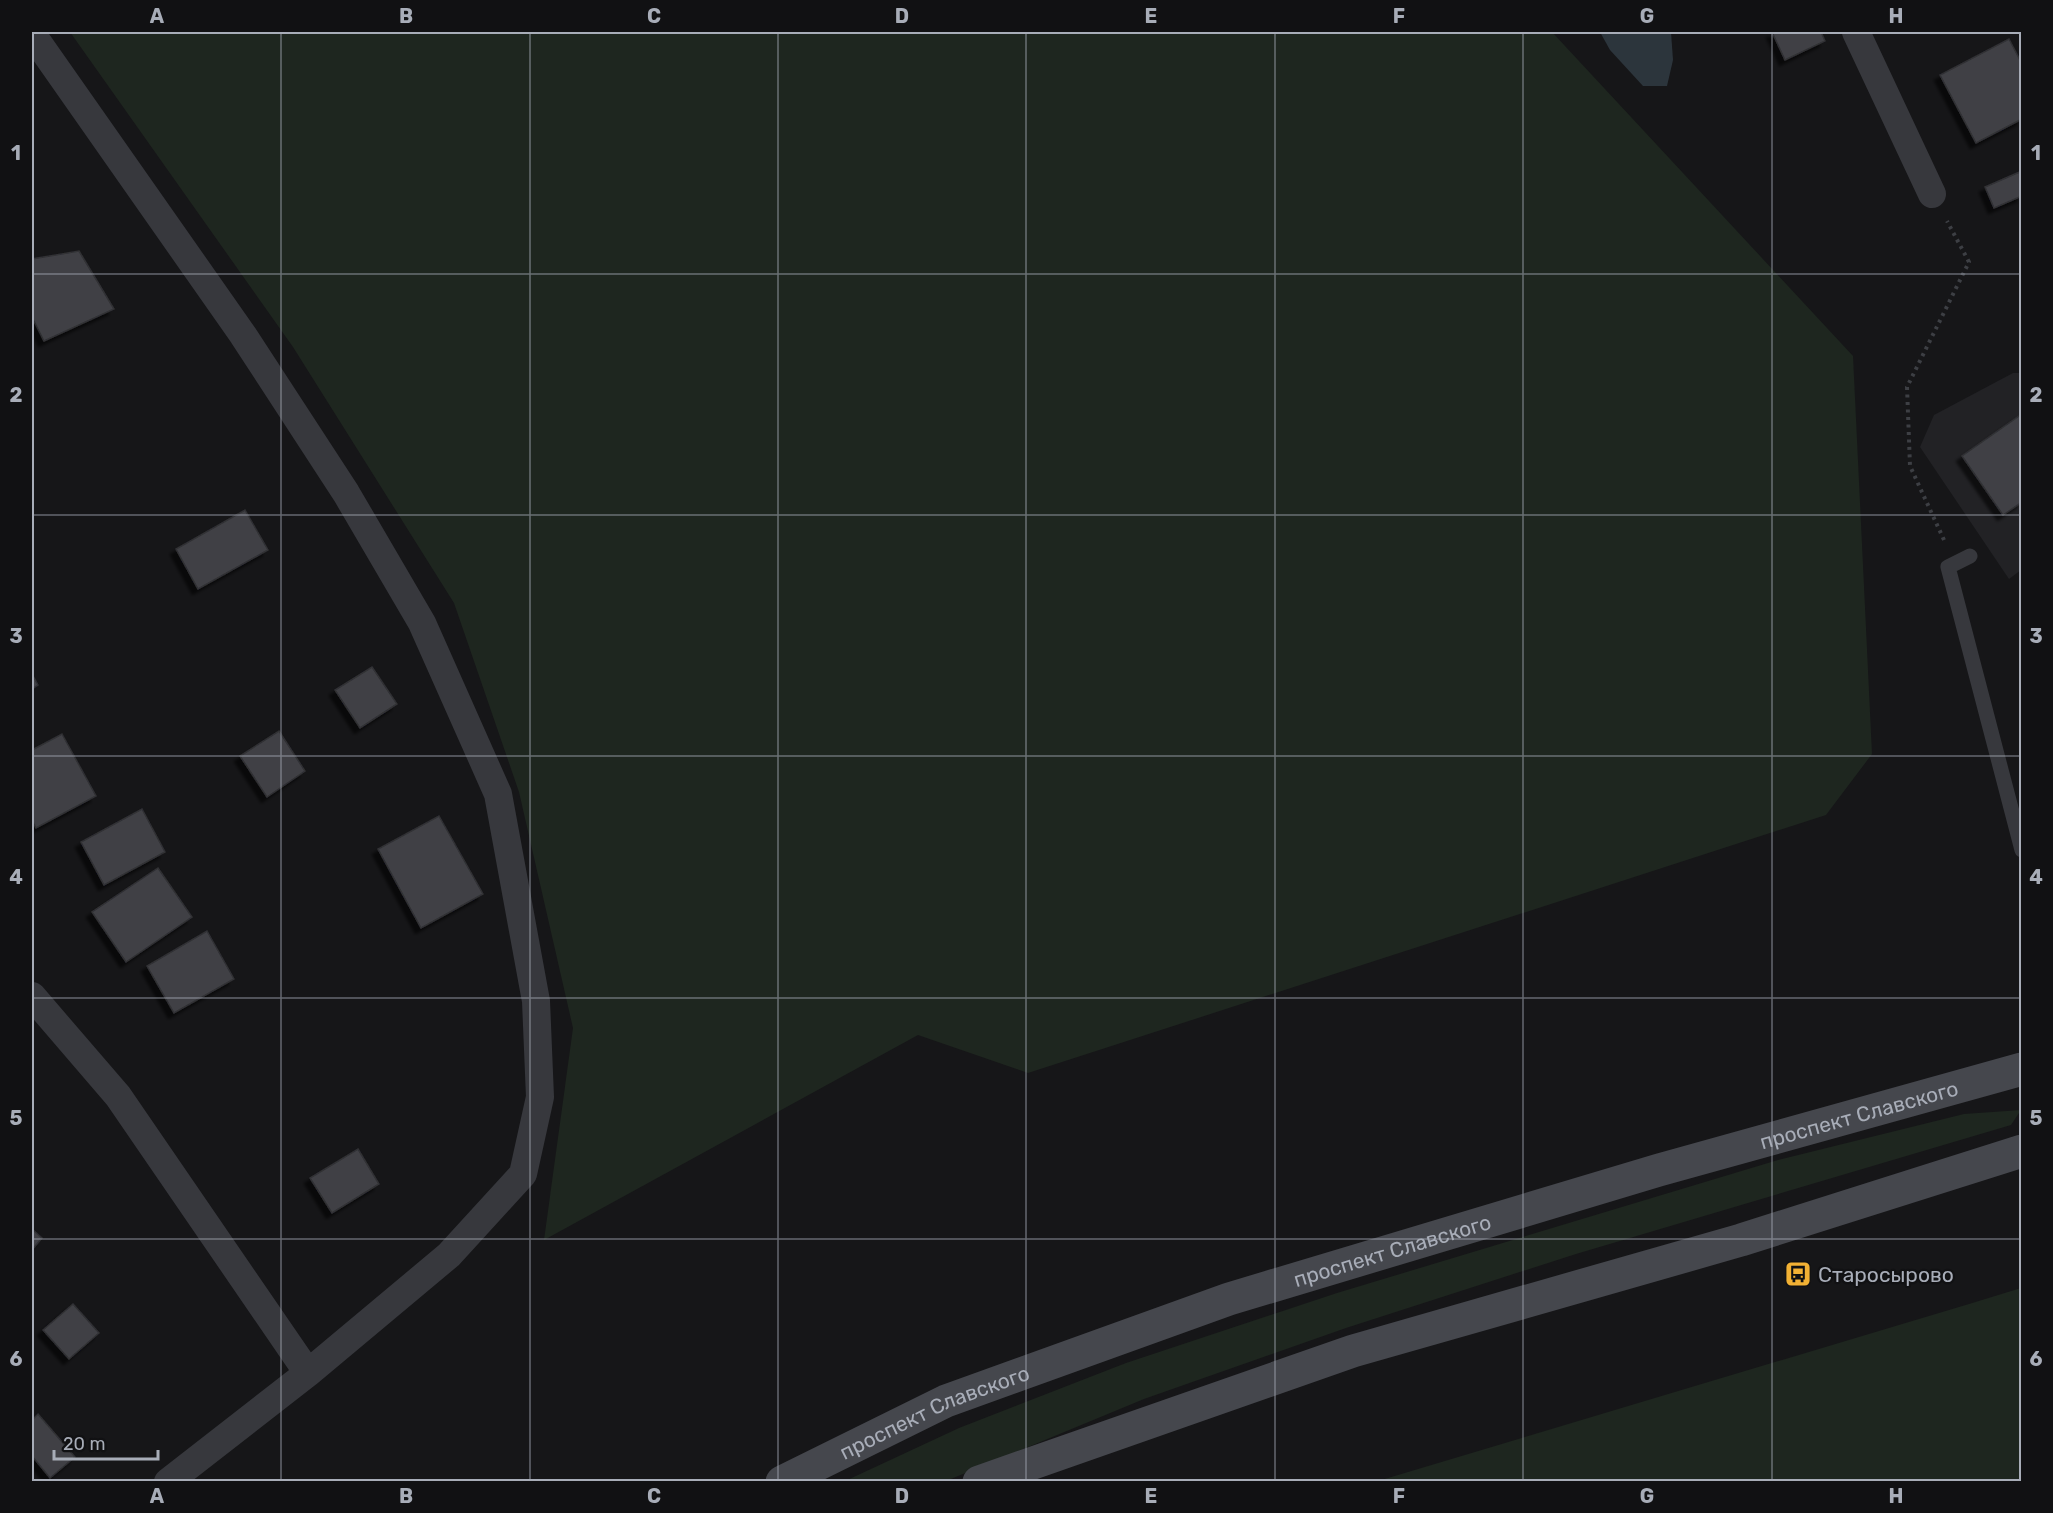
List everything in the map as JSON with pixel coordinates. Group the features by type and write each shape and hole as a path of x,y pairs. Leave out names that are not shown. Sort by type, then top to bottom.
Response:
{"main road":[{"name":"проспект Славского","path":"782,1482 946,1401 1228,1299 1659,1170 2022,1069"},
{"path":"979,1482 1353,1351 1741,1240 2022,1151"}],"street":[{"path":"1856,32 1932,194"},
{"path":"32,34 243,335 346,493 422,622 498,794 536,1001 540,1097 523,1174 449,1255 308,1373 168,1482"},
{"path":"32,996 118,1096 308,1373"}],"lane":[{"path":"1970,556 1948,567 2022,850"}],"path":[{"path":"1932,194 1969,262 1907,387 1910,466 1954,564"}],"shaded area":[{"path":"70,32 1552,32 1853,356 1872,754 1826,815 1028,1073 918,1035 544,1240 573,1028 519,792 454,603 293,347"},
{"path":"1600,32 1671,32 1673,60 1667,86 1643,86 1610,50"},
{"path":"2013,373 2021,373 2021,570 2009,579 1920,447 1934,415"},
{"path":"2021,1110 2011,1125 1576,1254 1346,1328 1144,1399 946,1481 843,1482 959,1428 1126,1363 1337,1293 1778,1160 1964,1114"},
{"path":"2021,1288 2021,1481 1378,1481 1969,1304"}],"building":[{"path":"1772,32 1821,32 1825,41 1785,60"},
{"path":"2009,39 2022,64 2022,119 1976,143 1940,75"},
{"path":"2022,171 2022,196 1994,208 1985,187"},
{"path":"79,251 114,309 44,341 32,317 32,259"},
{"path":"2022,414 2022,502 2003,515 1962,456"},
{"path":"245,510 268,550 198,589 176,549"},
{"path":"372,667 397,704 360,728 335,690"},
{"path":"32,674 38,685 32,689"},
{"path":"279,731 305,771 267,797 240,756"},
{"path":"62,734 96,796 36,828 32,820 32,750"},
{"path":"142,809 165,852 104,885 81,842"},
{"path":"439,816 483,894 421,928 378,849"},
{"path":"158,868 192,917 126,962 92,912"},
{"path":"207,931 234,979 174,1013 147,966"},
{"path":"358,1149 379,1184 332,1213 310,1178"},
{"path":"32,1229 42,1238 32,1250"},
{"path":"73,1304 99,1333 69,1359 43,1330"},
{"path":"38,1414 75,1457 50,1478 32,1456 32,1420"}],"place":[{"name":"Старосырово","path":"1798,1274"}]}
